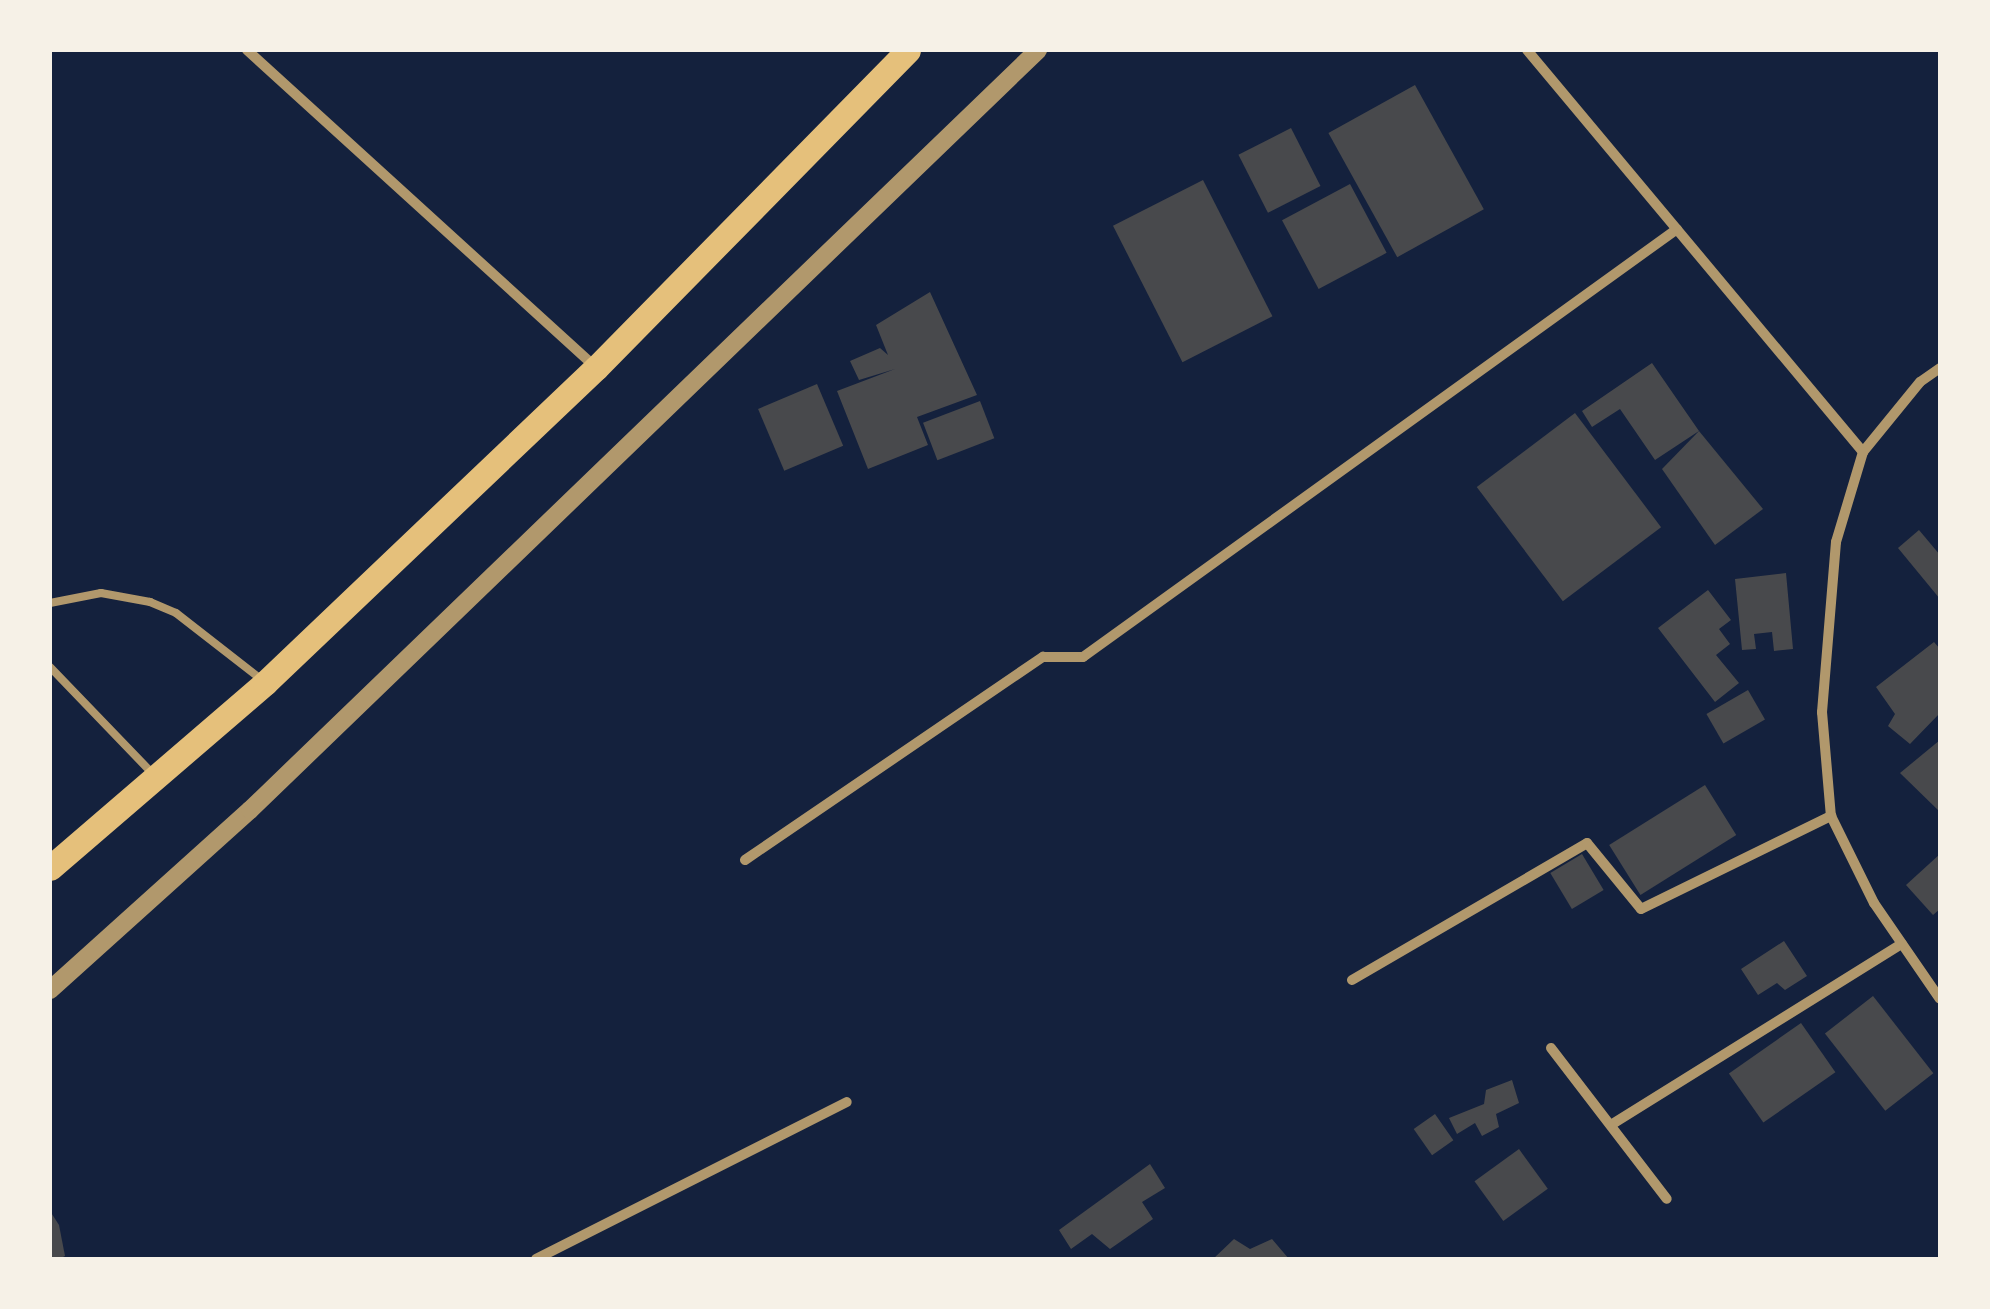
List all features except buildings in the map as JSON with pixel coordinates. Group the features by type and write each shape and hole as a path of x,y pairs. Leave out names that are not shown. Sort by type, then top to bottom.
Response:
{"main road":[{"path":"50,868 266,683 596,368 908,50"}],"street":[{"path":"247,50 596,368"},
{"path":"50,990 250,810 1038,50"},
{"path":"1527,50 1863,452"},
{"path":"745,860 1043,657 1083,657 1677,229"},
{"path":"1940,368 1920,382 1863,452 1836,542 1822,712 1831,816 1902,944 1940,1000"},
{"path":"1352,980 1588,843 1641,909 1831,816"},
{"path":"1614,1124 1902,944"},
{"path":"1552,1048 1614,1124 1667,1199"},
{"path":"536,1259 847,1102"}],"lane":[{"path":"50,603 101,594 150,602 176,613 266,683"},
{"path":"50,667 158,779"}]}
